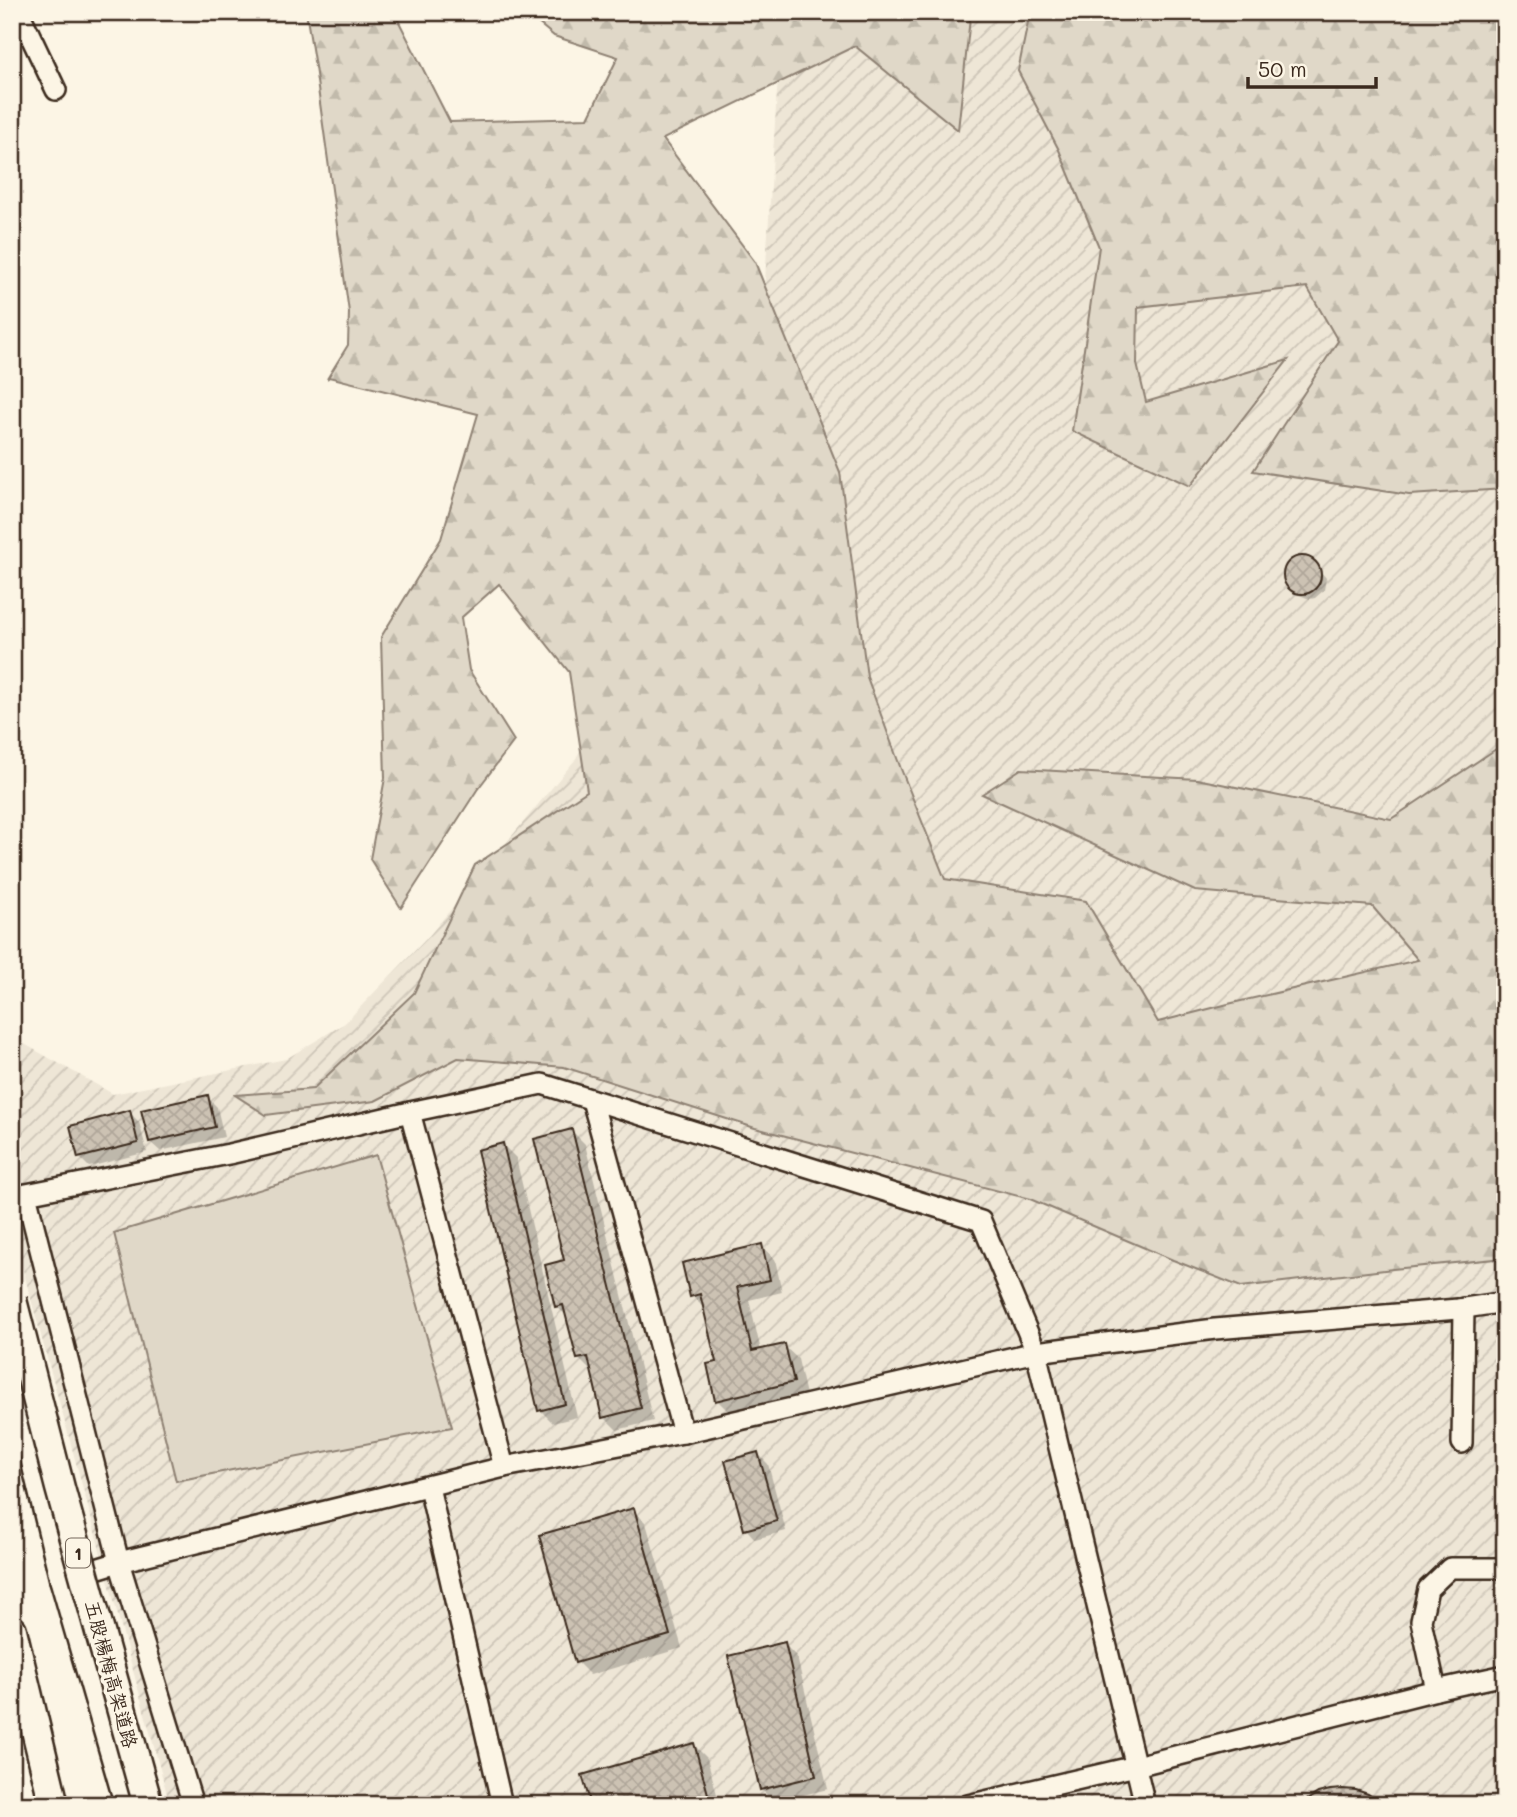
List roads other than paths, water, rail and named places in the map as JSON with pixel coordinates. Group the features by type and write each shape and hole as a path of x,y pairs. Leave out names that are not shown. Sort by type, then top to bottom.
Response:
{"highway":[{"name":"五股楊梅高架道路","path":"12,1300 60,1488 148,1805"},
{"path":"12,1630 54,1805"}],"street":[{"path":"19,12 56,90"},
{"path":"193,1805 120,1562 26,1194 229,1154 542,1084 981,1221 1036,1352 1145,1805"},
{"path":"592,1100 683,1433"},
{"path":"410,1112 504,1467"},
{"path":"60,1580 120,1562 504,1467 683,1433 1036,1352 1215,1329 1464,1308 1505,1302"},
{"path":"1462,1443 1464,1308"},
{"path":"12,1382 60,1580 125,1805"},
{"path":"429,1487 502,1805"},
{"path":"1436,1690 1421,1621 1428,1589 1450,1568 1505,1568"},
{"path":"968,1805 1505,1675"}]}
